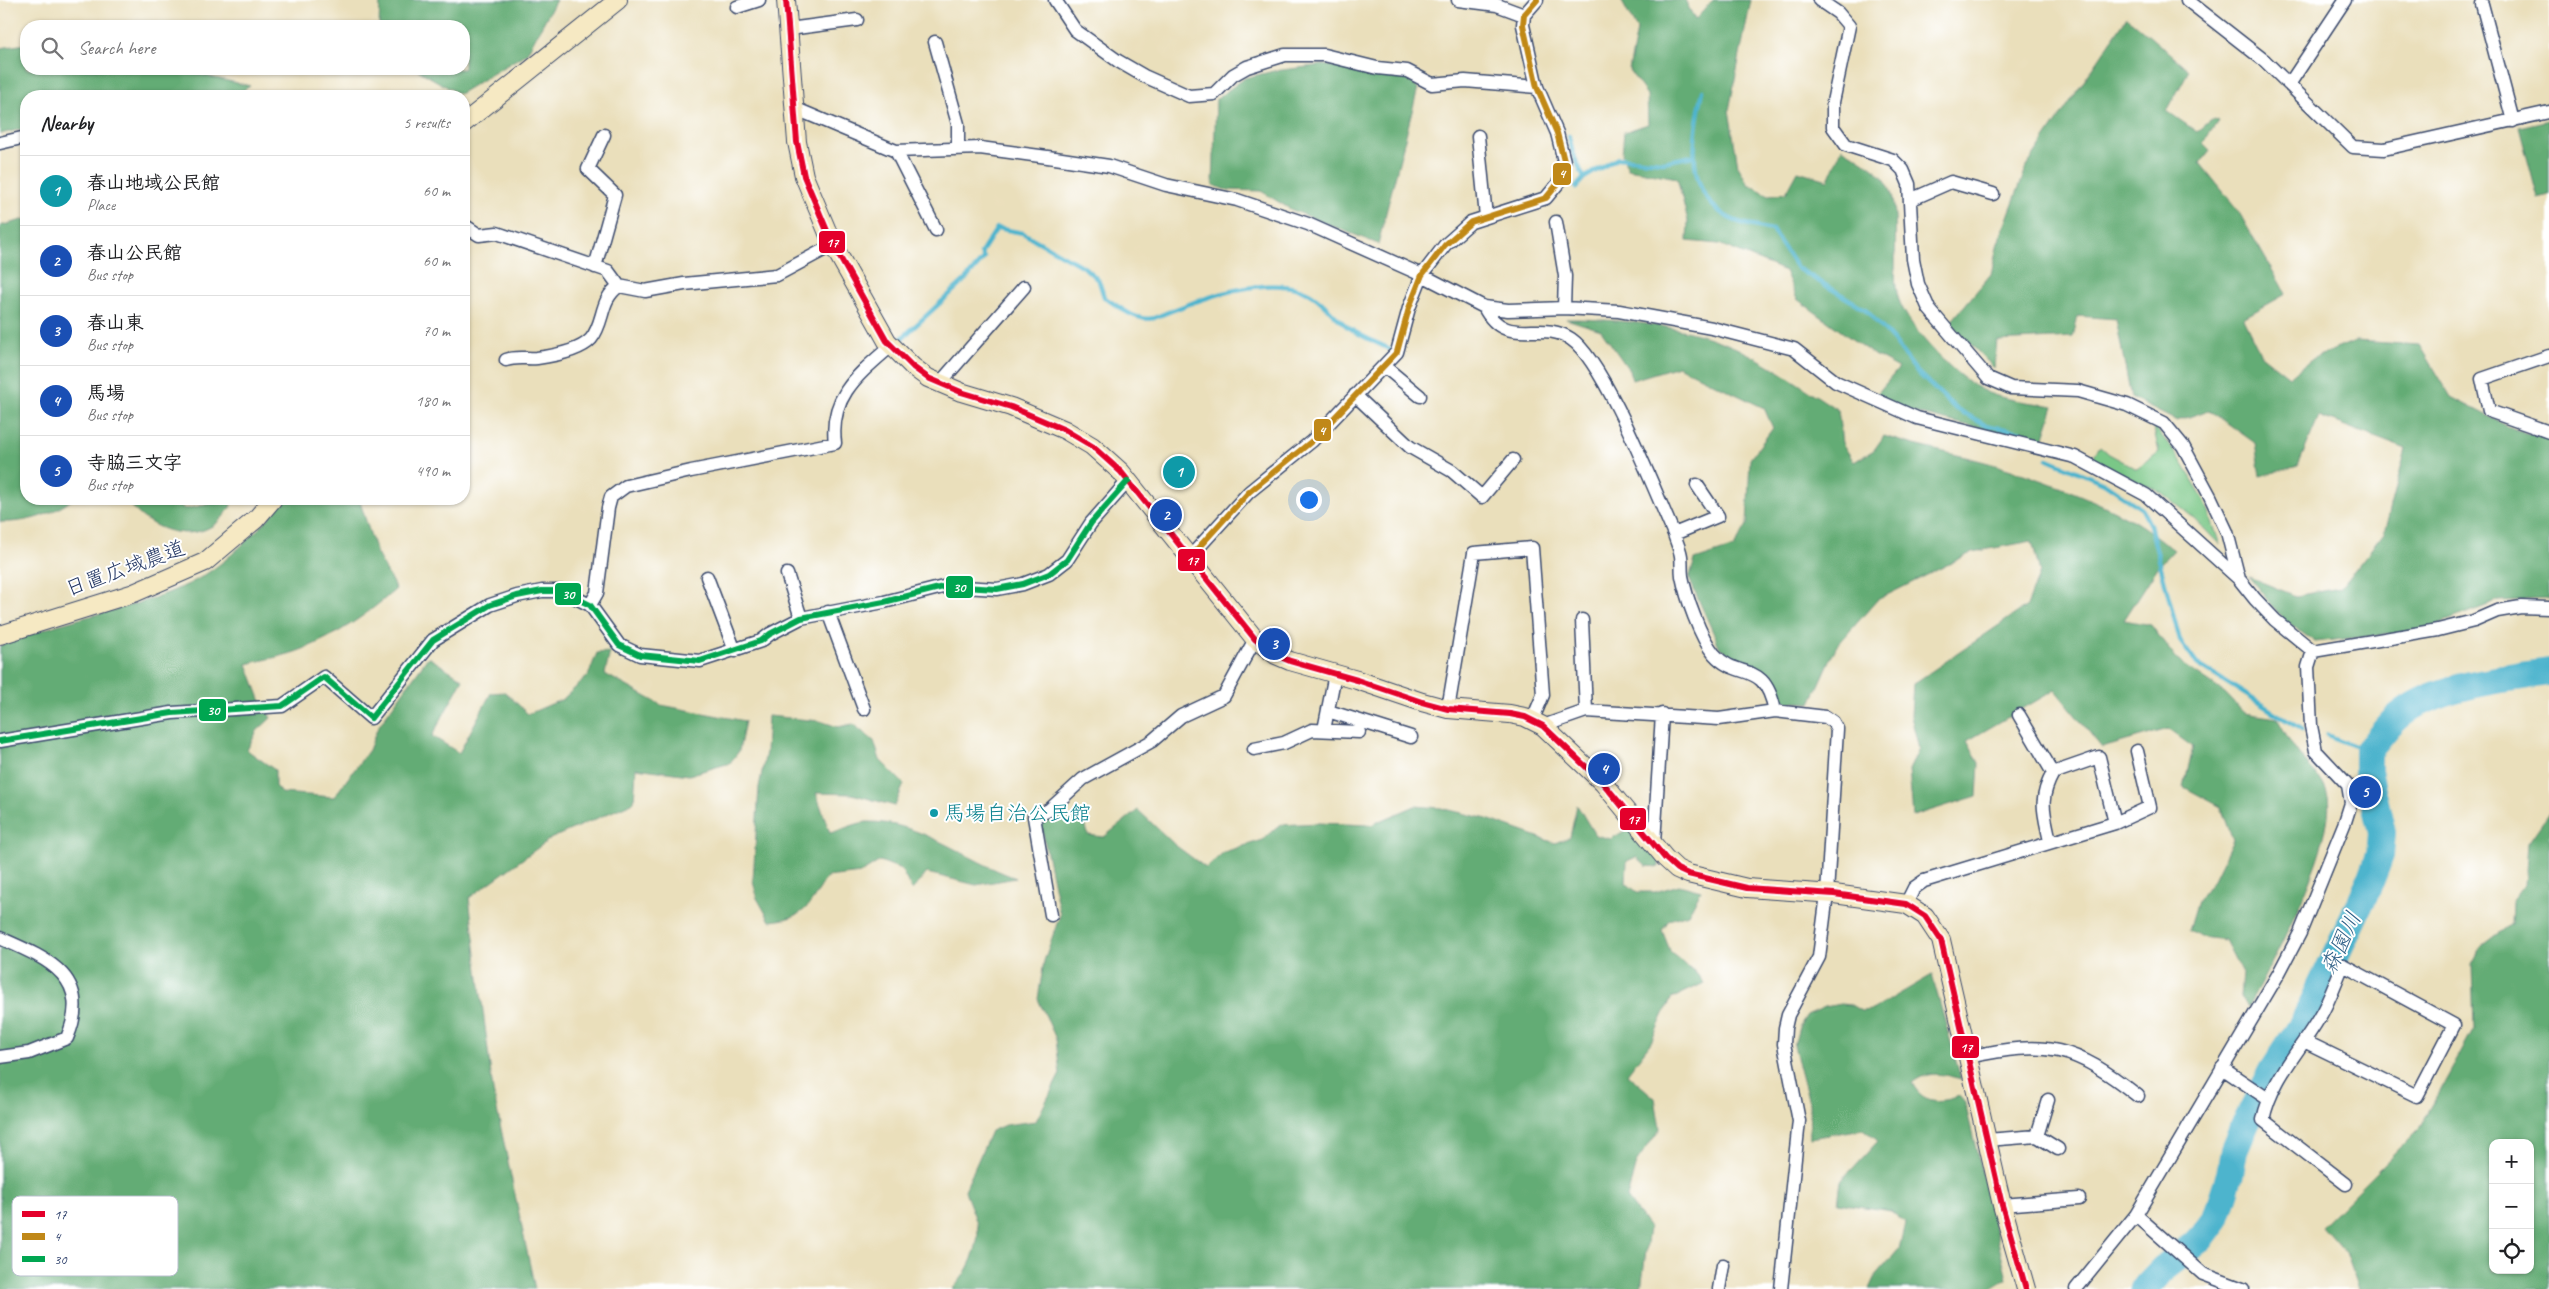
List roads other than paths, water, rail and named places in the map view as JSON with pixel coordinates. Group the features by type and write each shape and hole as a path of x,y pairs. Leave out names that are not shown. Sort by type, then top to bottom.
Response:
{"street":[{"path":"470,118 618,0"},
{"path":"737,7 759,0"},
{"path":"786,0 800,161 833,245 860,297 891,346 913,367 939,384 1011,407 1065,430 1106,457 1128,481 1255,639 1276,655 1290,662 1448,708 1510,714 1537,723 1603,783 1665,858 1688,874 1747,888 1827,894 1906,904 1925,916 1941,940 2002,1205 2026,1289"},
{"path":"1055,0 1075,30 1118,61 1144,76 1189,96 1214,94 1233,75 1247,67 1285,55 1324,55 1377,68 1407,71 1432,84 1465,81 1538,87"},
{"path":"1458,0 1486,2 1524,15"},
{"path":"1189,558 1249,492 1312,442 1398,352 1409,308 1422,275 1445,245 1471,222 1546,198 1561,180 1564,160 1557,133 1538,87 1524,32 1524,15 1537,0"},
{"path":"1819,0 1838,13 1849,26 1833,102 1833,127 1846,145 1892,160 1903,170 1910,184 1913,259 1918,284 1929,309 1988,378 2011,388 2078,392 2127,405 2164,423 2183,446 2210,496 2227,532 2239,579"},
{"path":"2187,0 2265,61 2290,83 2347,143 2360,149 2384,149 2549,112"},
{"path":"2290,83 2345,0"},
{"path":"2482,4 2513,121"},
{"path":"789,29 858,20"},
{"path":"935,42 958,124 958,149"},
{"path":"794,108 896,151 980,148 1109,166 1166,185 1237,200 1308,224 1422,275 1484,307 1508,310 1564,308 1619,311 1693,325 1794,349 1836,382 1916,418 2075,457 2146,495 2239,579 2275,620 2313,651 2438,630 2521,607 2549,608"},
{"path":"595,267 615,195 588,169 604,135"},
{"path":"1478,136 1486,217"},
{"path":"0,143 20,138"},
{"path":"896,151 936,230"},
{"path":"1910,200 1951,182 1993,194"},
{"path":"1556,222 1565,276 1564,308"},
{"path":"470,229 479,235 497,234 608,271 619,286 645,291 684,284 777,274 833,245"},
{"path":"506,360 514,357 535,358 584,345 596,329 610,293 619,286"},
{"path":"939,384 1024,287"},
{"path":"1484,307 1490,320 1499,327 1514,331 1560,334 1571,339 1587,357 1612,399 1674,534 1681,557 1682,575 1688,600 1710,647 1724,662 1762,679 1768,687 1775,710"},
{"path":"590,605 597,593 600,579 608,508 611,497 616,492 626,486 691,471 834,443 833,431 836,412 846,390 860,373 891,346"},
{"path":"2549,356 2482,379 2489,411 2549,432"},
{"path":"1384,366 1420,396"},
{"path":"1355,395 1410,447 1452,471 1482,497 1513,460"},
{"path":"0,741 172,714 282,706 324,677 371,718 433,640 490,605 534,593 562,591 590,605 619,644 640,655 700,661 761,641 770,634 801,618 884,602 946,586 997,589 1024,584 1049,574 1068,560 1091,523 1128,481"},
{"path":"1674,534 1718,516 1697,485"},
{"name":"日置広域農道","path":"0,635 134,593 205,562 256,519 268,505"},
{"path":"1448,708 1474,553 1532,548 1543,695 1537,723"},
{"path":"787,574 801,618"},
{"path":"707,577 735,651"},
{"path":"828,612 864,709"},
{"path":"1582,620 1586,711"},
{"path":"1051,915 1034,817 1049,810 1083,779 1152,741 1181,716 1224,696 1255,639"},
{"path":"2076,1289 2136,1216 2165,1170 2300,933 2351,803 2348,785 2316,751 2311,726 2308,667 2313,651"},
{"path":"1324,730 1335,674"},
{"path":"1537,723 1586,711 1719,718 1775,710 1826,717 1833,722 1837,729 1827,894 1818,956 1792,1006 1785,1028 1784,1044 1798,1121 1798,1142 1781,1289"},
{"path":"1328,711 1411,737"},
{"path":"1654,843 1662,714"},
{"path":"2019,715 2053,773"},
{"path":"1254,749 1284,744 1312,730 1358,732"},
{"path":"1906,904 1914,888 1924,881 2050,841 2115,823 2150,807 2137,751"},
{"path":"2050,841 2042,804 2045,788 2053,773 2098,757 2115,823"},
{"path":"0,938 31,952 67,977 76,1003 74,1021 67,1038 29,1053 0,1058"},
{"path":"2304,1041 2417,1096 2454,1025 2343,965 2320,1017 2280,1076 2268,1099 2263,1120 2346,1184"},
{"path":"1968,1057 2011,1048 2052,1049 2074,1055 2104,1069 2138,1096"},
{"path":"2222,1068 2268,1099"},
{"path":"2037,1136 2048,1100"},
{"path":"1987,1140 2037,1136 2058,1149"},
{"path":"2002,1205 2079,1199"},
{"path":"2136,1216 2203,1274 2244,1289"},
{"path":"1719,1289 1722,1265"}],"waterway":[{"path":"1703,91 1696,126 1695,162 1698,179 1705,195 1715,208 1736,221 1772,230 1797,268 1865,309 1894,341 1916,371 1955,408 1985,425 2021,432 2023,438"},
{"path":"1569,136 1573,154 1584,178"},
{"path":"1576,187 1584,178 1618,158 1663,162 1693,156"},
{"path":"901,339 965,280 984,258 981,253 997,228 1023,233 1085,268 1099,281 1104,297 1134,316 1147,319 1154,318 1191,303 1235,290 1257,286 1279,286 1299,289 1315,297 1349,328 1390,349"},
{"path":"2048,459 2104,483 2142,509 2150,525 2180,641 2197,664 2302,730"},
{"name":"森園川","path":"2144,1289 2164,1268 2199,1241 2216,1218 2230,1174 2234,1150 2246,1122 2276,1065 2305,1020 2371,880 2380,855 2382,833 2368,772 2368,751 2399,716 2414,705 2431,697 2470,685 2549,672"},
{"path":"2327,735 2368,751"}],"place":[{"name":"春山地域公民館","path":"1179,472"},
{"name":"春山公民館","path":"1166,515"},
{"name":"春山東","path":"1274,644"},
{"name":"馬場","path":"1604,769"},
{"name":"寺脇三文字","path":"2365,792"},
{"name":"馬場自治公民館","path":"934,813"}]}
